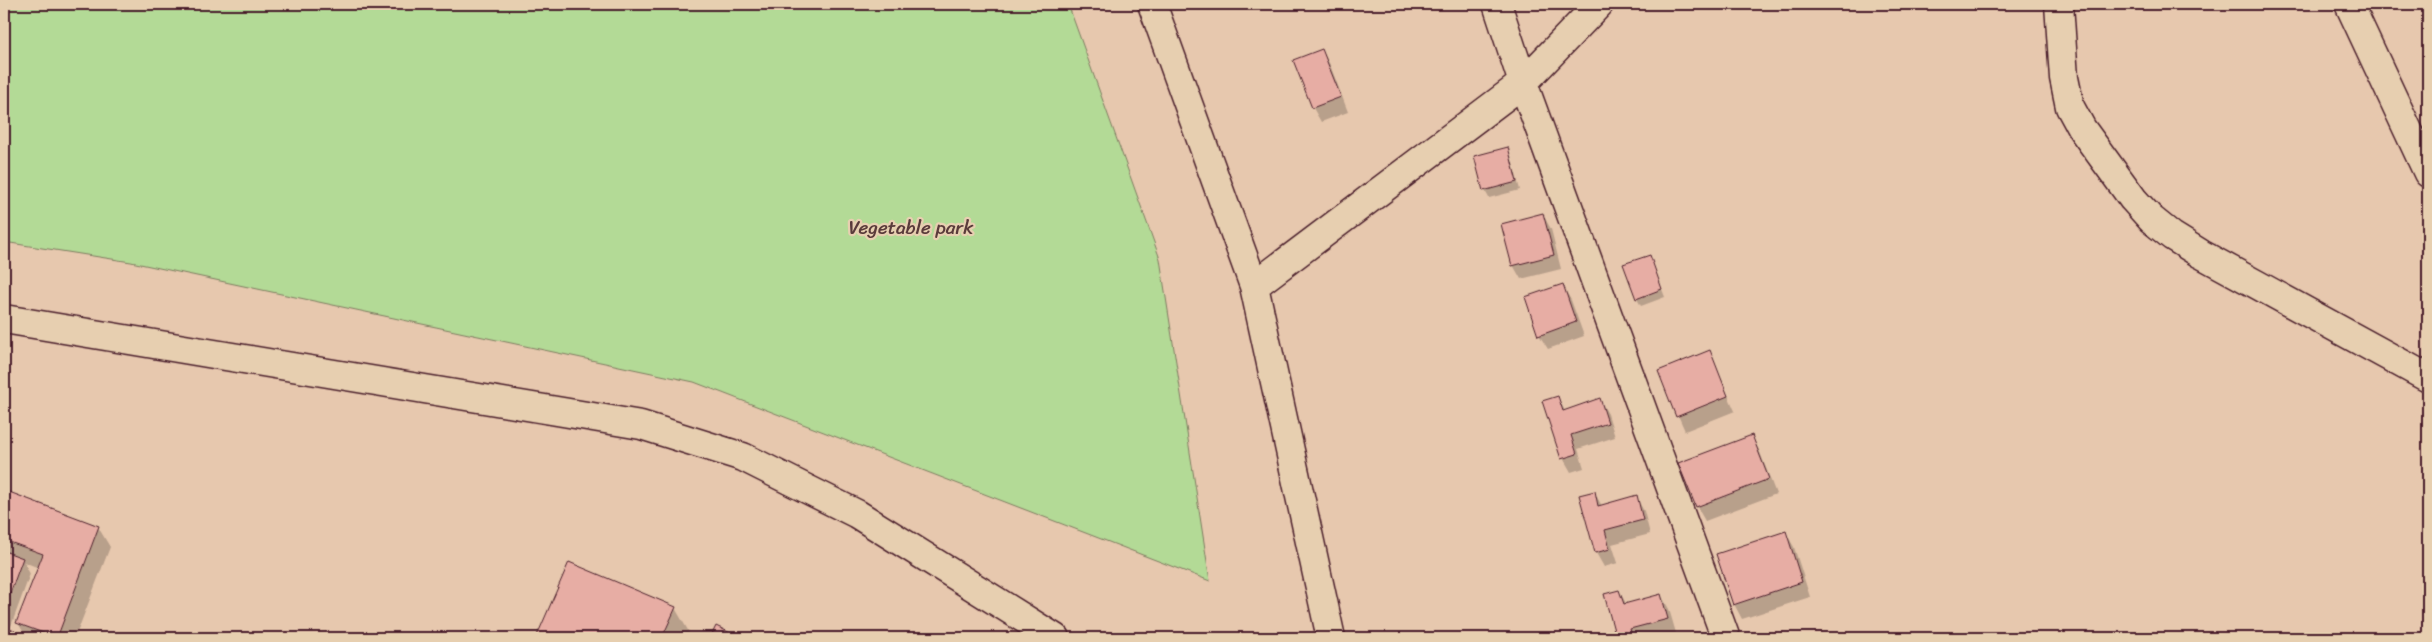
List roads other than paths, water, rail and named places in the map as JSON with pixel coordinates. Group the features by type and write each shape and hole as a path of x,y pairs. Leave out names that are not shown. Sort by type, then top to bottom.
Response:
{"street":[{"path":"1152,4 1254,286 1331,638"},
{"path":"1497,4 1523,83 1722,626 1725,636 1723,638"},
{"path":"1254,286 1523,83 1600,4"},
{"path":"2059,4 2064,78 2070,107 2082,129 2133,199 2151,219 2172,236 2201,254 2428,378"},
{"path":"2349,4 2428,173"},
{"path":"4,319 641,425 743,457 857,514 1055,638"}],"park label":[{"name":"Vegetable park","path":"911,227"}]}
